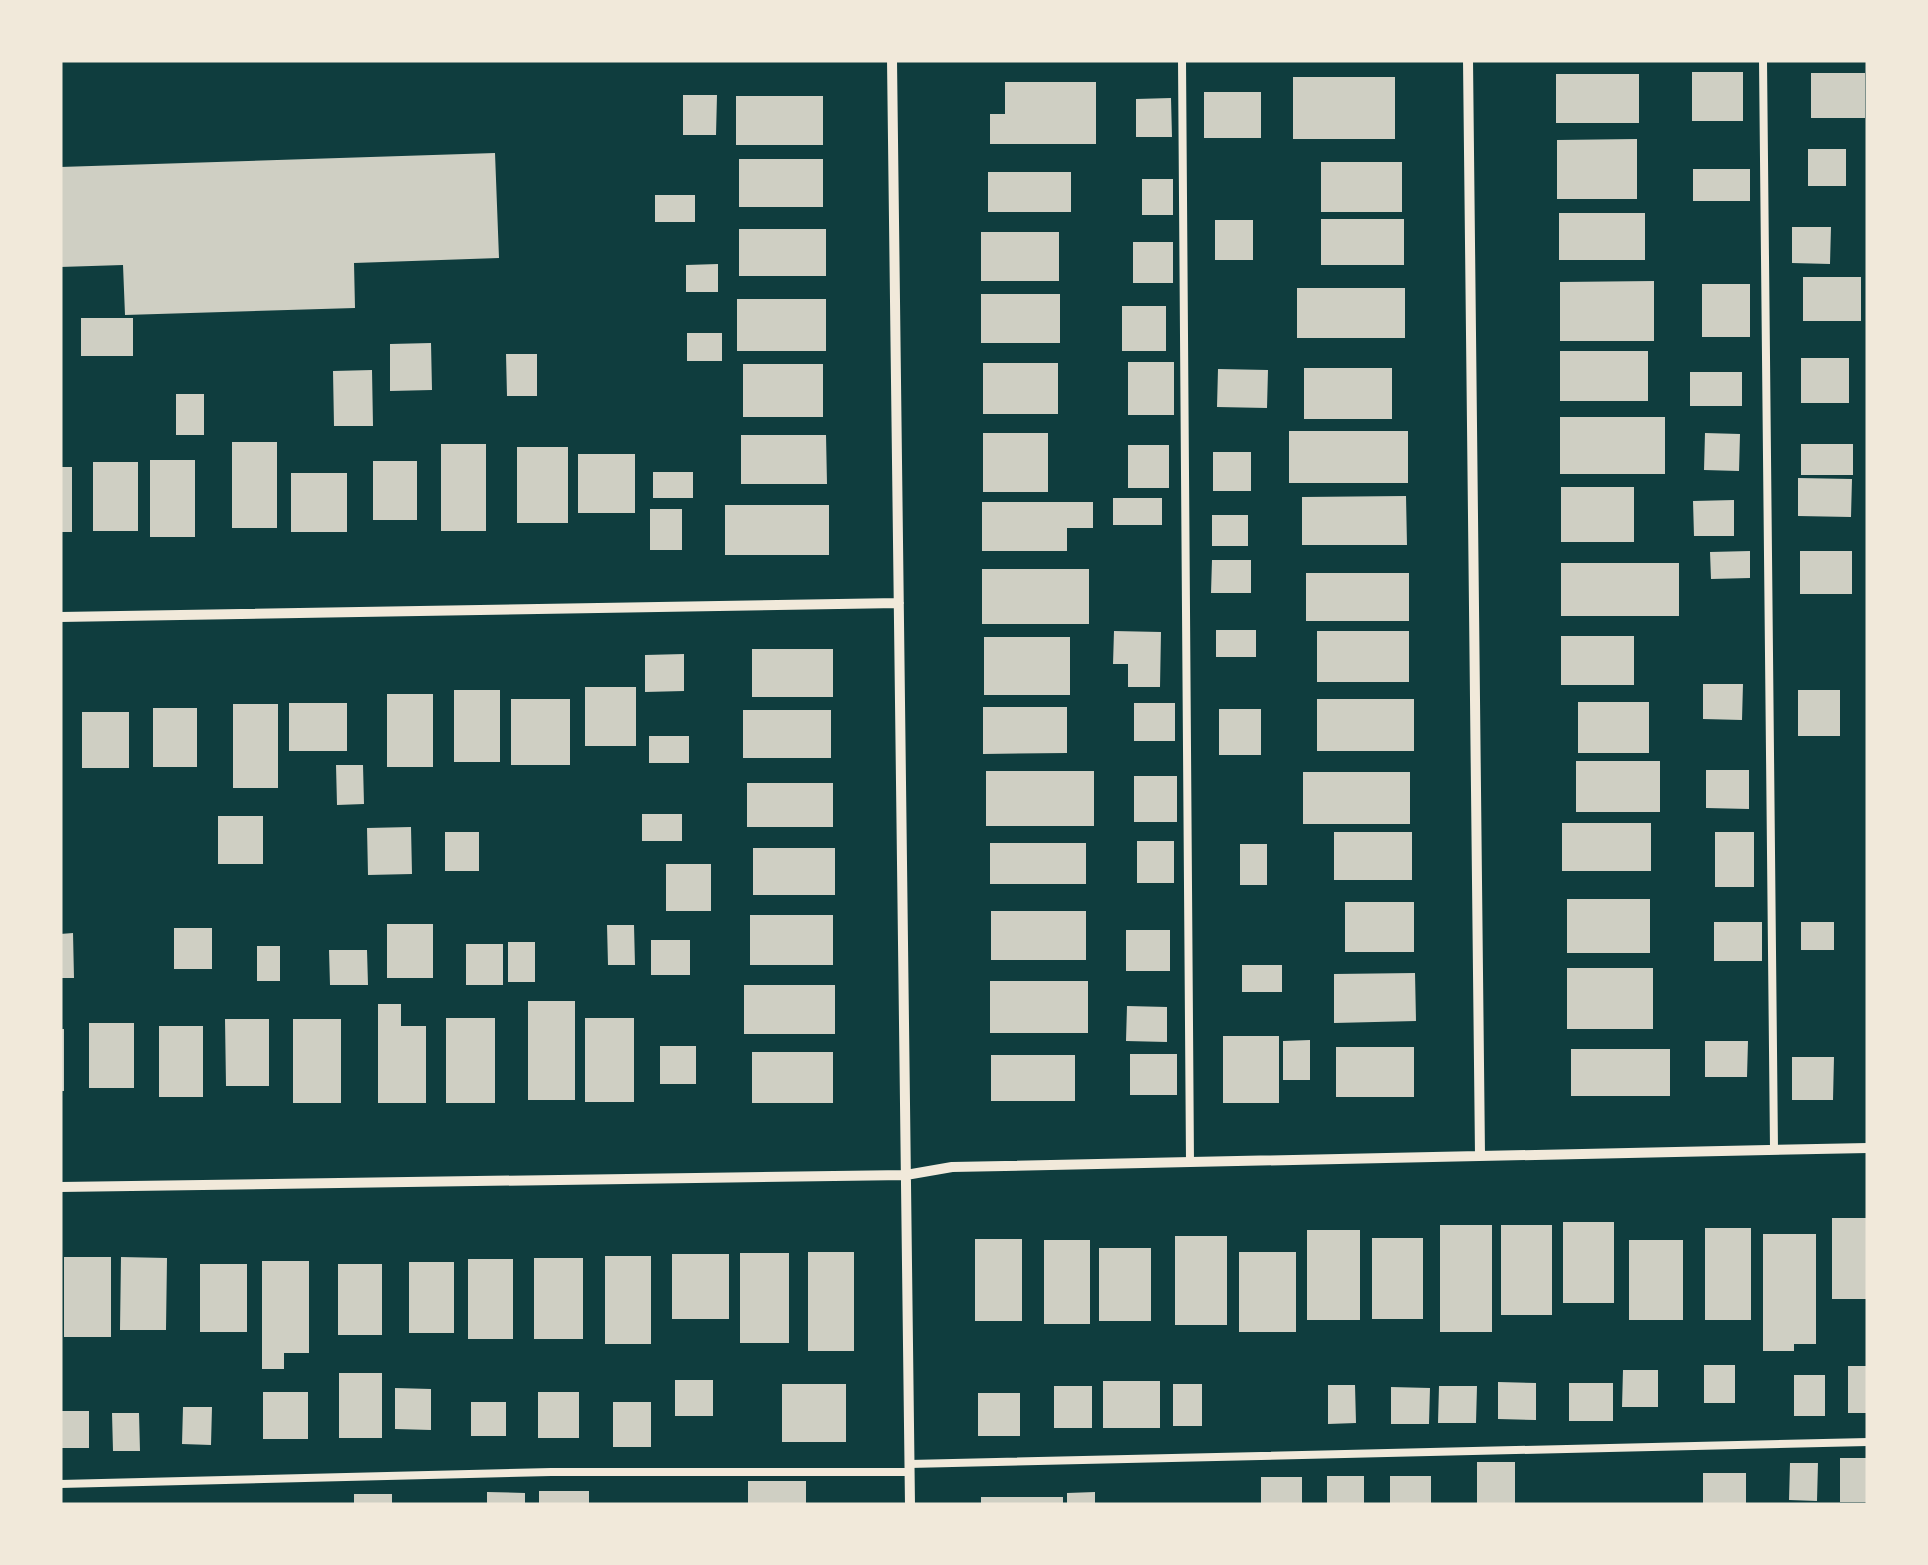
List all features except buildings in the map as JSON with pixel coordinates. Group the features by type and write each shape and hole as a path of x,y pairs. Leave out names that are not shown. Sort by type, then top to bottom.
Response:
{"street":[{"path":"892,60 910,1505"},
{"path":"1468,60 1480,1155"},
{"path":"60,617 899,603"},
{"path":"60,1187 906,1174 952,1167 1868,1148"}],"lane":[{"path":"1182,60 1190,1162"},
{"path":"1763,60 1774,1149"},
{"path":"60,1484 909,1468 1868,1442"}]}
